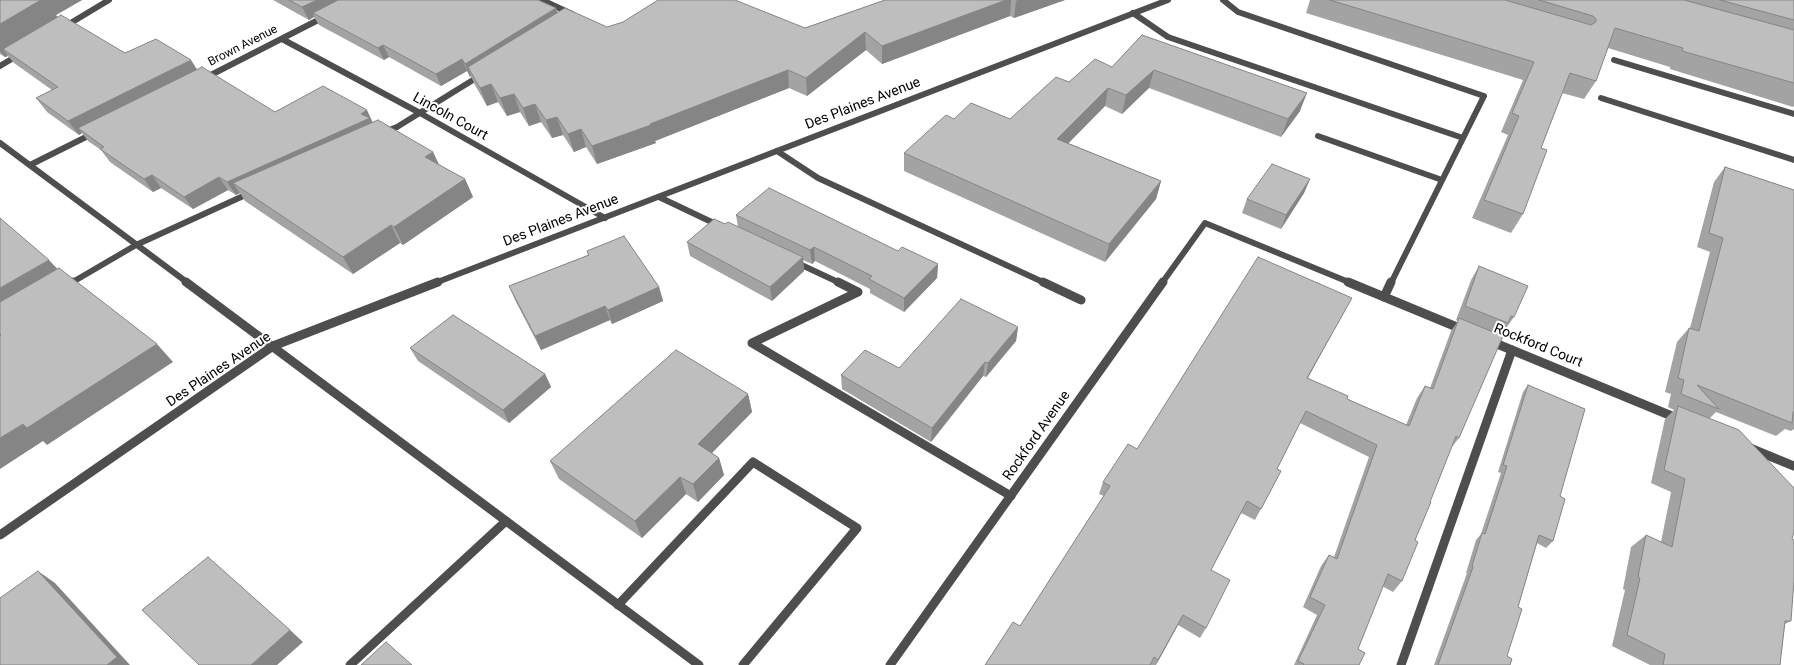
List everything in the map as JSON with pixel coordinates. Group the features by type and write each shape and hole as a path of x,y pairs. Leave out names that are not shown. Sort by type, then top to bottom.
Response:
{"street":[{"path":"61,29 109,0"},
{"path":"542,0 577,16 570,20"},
{"name":"Des Plaines Avenue","path":"0,535 273,346 1168,0"},
{"path":"1223,0 1238,12 1484,96 1384,297 1469,332"},
{"path":"1133,13 1168,37 1463,138"},
{"name":"Brown Avenue","path":"199,80 331,14"},
{"name":"Lincoln Court","path":"282,39 420,113 605,218"},
{"path":"0,66 27,49"},
{"path":"1614,60 1794,114"},
{"path":"376,136 397,127 485,72"},
{"path":"1602,98 1794,160"},
{"path":"30,165 102,129"},
{"path":"1318,136 1442,180"},
{"path":"0,142 699,665"},
{"path":"777,151 818,178 1081,300"},
{"path":"62,288 136,245 259,189"},
{"path":"659,197 724,228"},
{"name":"Rockford Avenue","path":"890,665 1205,223 1384,297"},
{"path":"788,258 858,292 752,343 1011,496"},
{"name":"Rockford Court","path":"1484,338 1686,422"},
{"path":"1401,665 1512,350"},
{"path":"1743,446 1794,466"},
{"path":"618,605 753,462 857,528 743,665"},
{"path":"350,665 506,521"}],"building":[{"path":"0,0 41,0 0,24"},
{"path":"289,0 317,0 302,7"},
{"path":"338,0 538,0 556,8 465,64 462,59 436,74 383,45 378,48 313,13"},
{"path":"658,0 735,0 805,28 885,0 1006,0 882,46 865,32 806,78 788,70 650,124 651,125 592,146 581,129 568,134 557,117 546,120 535,104 523,108 514,94 500,98 491,84 480,88 468,67 565,8 607,27 623,22"},
{"path":"1330,0 1505,0 1591,25 1596,22 1596,19 1593,16 1539,0 1684,0 1794,30 1794,83 1682,51 1683,48 1615,28 1596,81 1570,73 1541,148 1547,150 1523,214 1484,200 1519,116 1512,113 1534,62"},
{"path":"1720,0 1794,0 1794,20"},
{"path":"61,15 125,53 156,39 191,60 68,121 36,98 58,87 3,49"},
{"path":"1142,35 1307,93 1288,119 1154,70 1126,95 1108,88 1057,139 1161,181 1109,244 904,153 946,115 954,119 971,103 1010,119 1056,77 1069,82 1095,59 1112,67"},
{"path":"202,67 275,112 323,86 367,110 361,114 370,118 227,182 219,177 184,197 152,175 144,179 100,149 104,147 78,128"},
{"path":"378,120 433,152 425,157 465,179 394,227 391,225 343,257 233,183"},
{"path":"1272,164 1310,179 1286,215 1247,199"},
{"path":"1725,167 1794,190 1794,412 1792,423 1697,385 1719,409 1681,394 1684,380 1678,378 1689,328 1699,331 1723,238 1709,233"},
{"path":"769,188 898,251 902,247 938,264 904,298 869,279 872,276 814,247 810,250 736,215"},
{"path":"0,218 49,260 0,288"},
{"path":"714,219 725,224 728,222 803,257 770,287 687,242"},
{"path":"624,236 659,287 608,310 605,306 535,336 509,286 589,255 587,251"},
{"path":"1258,257 1352,298 1307,378 1348,396 1347,399 1409,426 1425,386 1433,389 1459,318 1503,336 1459,438 1456,436 1415,540 1418,542 1402,581 1388,574 1358,649 1365,653 1359,665 1303,665 1304,664 1298,661 1325,605 1310,597 1329,555 1337,559 1377,445 1306,411 1277,469 1281,471 1261,509 1247,501 1211,570 1230,580 1206,628 1183,615 1158,660 1154,657 1150,665 985,665 1013,622 1020,626 1110,486 1103,482 1128,444 1137,449"},
{"path":"1479,266 1528,286 1514,317 1511,316 1508,323 1465,306"},
{"path":"59,268 157,344 27,428 23,424 0,438 0,302"},
{"path":"961,299 1018,327 988,363 985,362 932,428 841,375 865,350 899,368"},
{"path":"453,315 545,374 503,410 410,348"},
{"path":"676,350 748,394 698,444 719,458 693,484 680,477 635,521 550,461"},
{"path":"1528,385 1585,409 1560,496 1565,499 1553,541 1539,535 1518,607 1522,609 1507,656 1512,659 1510,665 1438,665 1473,567 1472,566 1482,533 1485,534 1507,466 1503,465"},
{"path":"1678,406 1739,430 1794,488 1794,531 1792,539 1794,540 1794,580 1791,621 1785,621 1780,665 1663,665 1665,654 1627,635 1640,578 1638,577 1646,535 1672,547 1685,479 1664,470"},
{"path":"208,557 290,630 251,665 199,665 142,610"},
{"path":"38,571 117,657 107,665 0,665 0,598"},
{"path":"386,642 412,665 361,665"}]}
